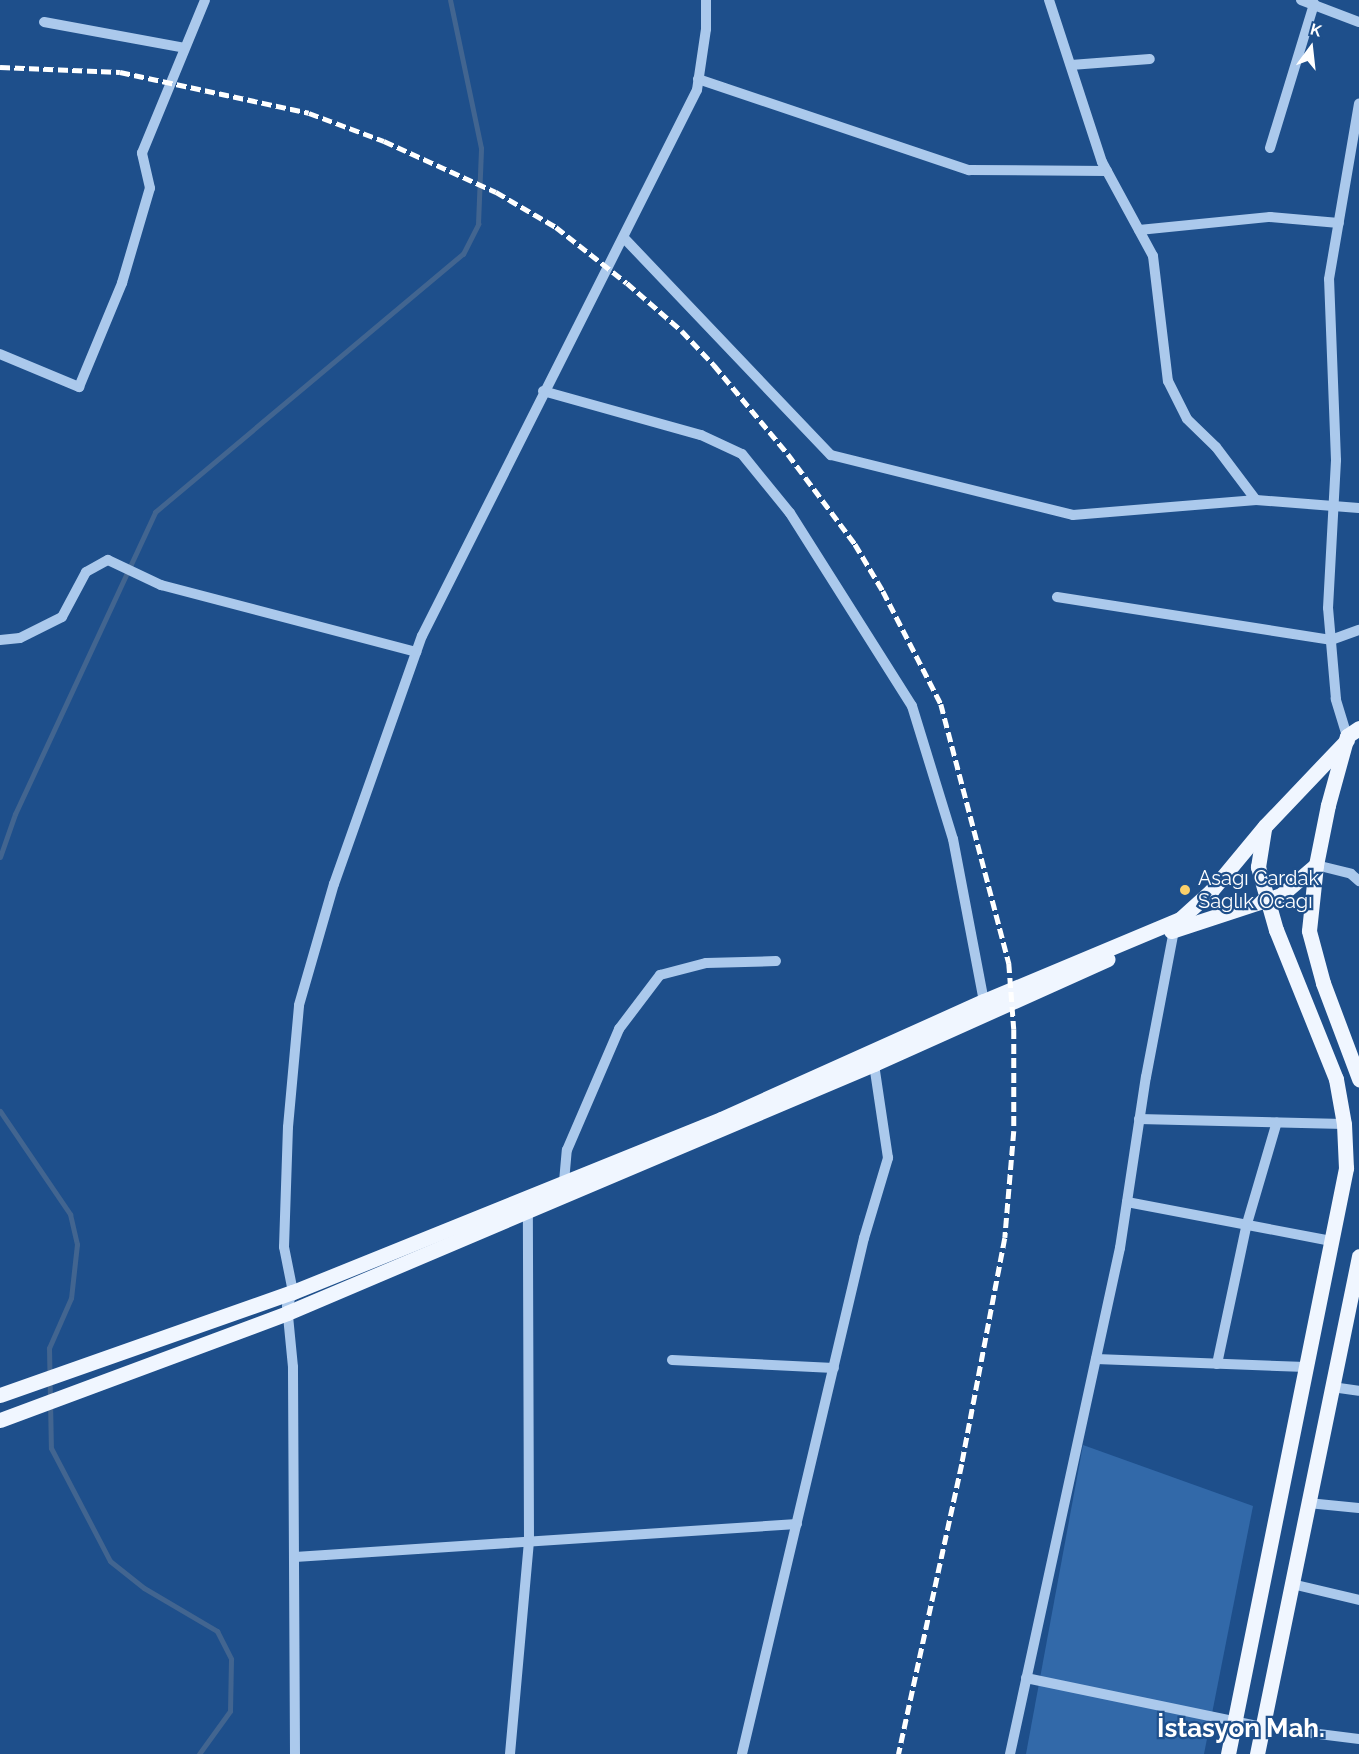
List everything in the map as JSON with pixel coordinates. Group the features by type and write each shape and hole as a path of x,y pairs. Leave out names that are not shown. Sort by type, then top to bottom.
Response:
{"main road":[{"path":"0,1395 292,1292 721,1119 984,1001 1180,919 1211,891 1265,826 1351,735"},
{"path":"1351,735 1316,865 1309,931 1323,984 1359,1079"},
{"path":"1228,1754 1346,1168 1344,1124 1336,1079 1266,899 1258,867 1265,826"},
{"path":"1,1419 287,1314 874,1064 1174,930 1281,895 1316,865"},
{"path":"1257,1754 1359,1256"}],"street":[{"path":"0,354 79,387 122,283 150,188 142,153 205,0"},
{"path":"295,1754 293,1367 287,1314 292,1292 284,1247 288,1127 298,1005 334,884 416,652 543,390 671,144 699,79 706,29 706,0"},
{"path":"1049,0 1107,171 1153,256 1168,381 1187,419 1216,447 1256,500"},
{"path":"1302,0 1359,22"},
{"path":"1270,148 1314,4"},
{"path":"44,22 185,48"},
{"path":"1071,65 1149,59"},
{"path":"699,79 969,170 1107,171"},
{"path":"1351,735 1336,699 1329,608 1336,460 1329,279 1359,104"},
{"path":"1139,230 1270,217 1339,223"},
{"path":"624,238 831,455 1073,515 1256,500 1359,508"},
{"path":"543,390 701,435 742,454 790,513 912,706 953,839 984,1001"},
{"path":"0,640 20,638 62,617 86,572 108,561 161,585 416,652"},
{"path":"1057,597 1331,640 1359,630"},
{"path":"1316,865 1351,874 1359,881"},
{"path":"1010,1754 1096,1359 1127,1202 1139,1119 1174,930"},
{"path":"564,1182 567,1150 619,1029 660,975 706,963 776,962"},
{"path":"742,1754 864,1238 888,1158 874,1064"},
{"path":"1139,1119 1344,1124"},
{"path":"1217,1364 1246,1227 1277,1122"},
{"path":"1127,1202 1246,1227 1331,1241"},
{"path":"510,1754 529,1542 528,1212"},
{"path":"1096,1359 1306,1367"},
{"path":"672,1360 834,1368"},
{"path":"1332,1387 1359,1391"},
{"path":"1308,1503 1359,1508"},
{"path":"295,1557 797,1524"},
{"path":"1292,1584 1359,1600"},
{"path":"1026,1677 1234,1721 1359,1739"}],"shaded area":[{"path":"1083,1445 1253,1506 1204,1754 1026,1754"}],"waterway":[{"path":"0,857 15,814 155,512 463,254 478,224 481,148 450,0"},
{"path":"0,1111 70,1214 77,1244 71,1298 49,1348 51,1448 110,1561 144,1588 217,1631 231,1659 230,1711 199,1754"}],"railway":[{"path":"0,67 120,72 309,113 384,141 496,192 556,227 627,283 682,331 714,365 788,454 855,544 883,591 941,704 1009,963 1014,1029 1014,1131 1005,1238 962,1464 899,1754"}],"place":[{"name":"Asagı Cardak Saglık Ocagı","path":"1185,890"}],"district":[{"name":"İstasyon Mah.","path":"1241,1729"}]}
